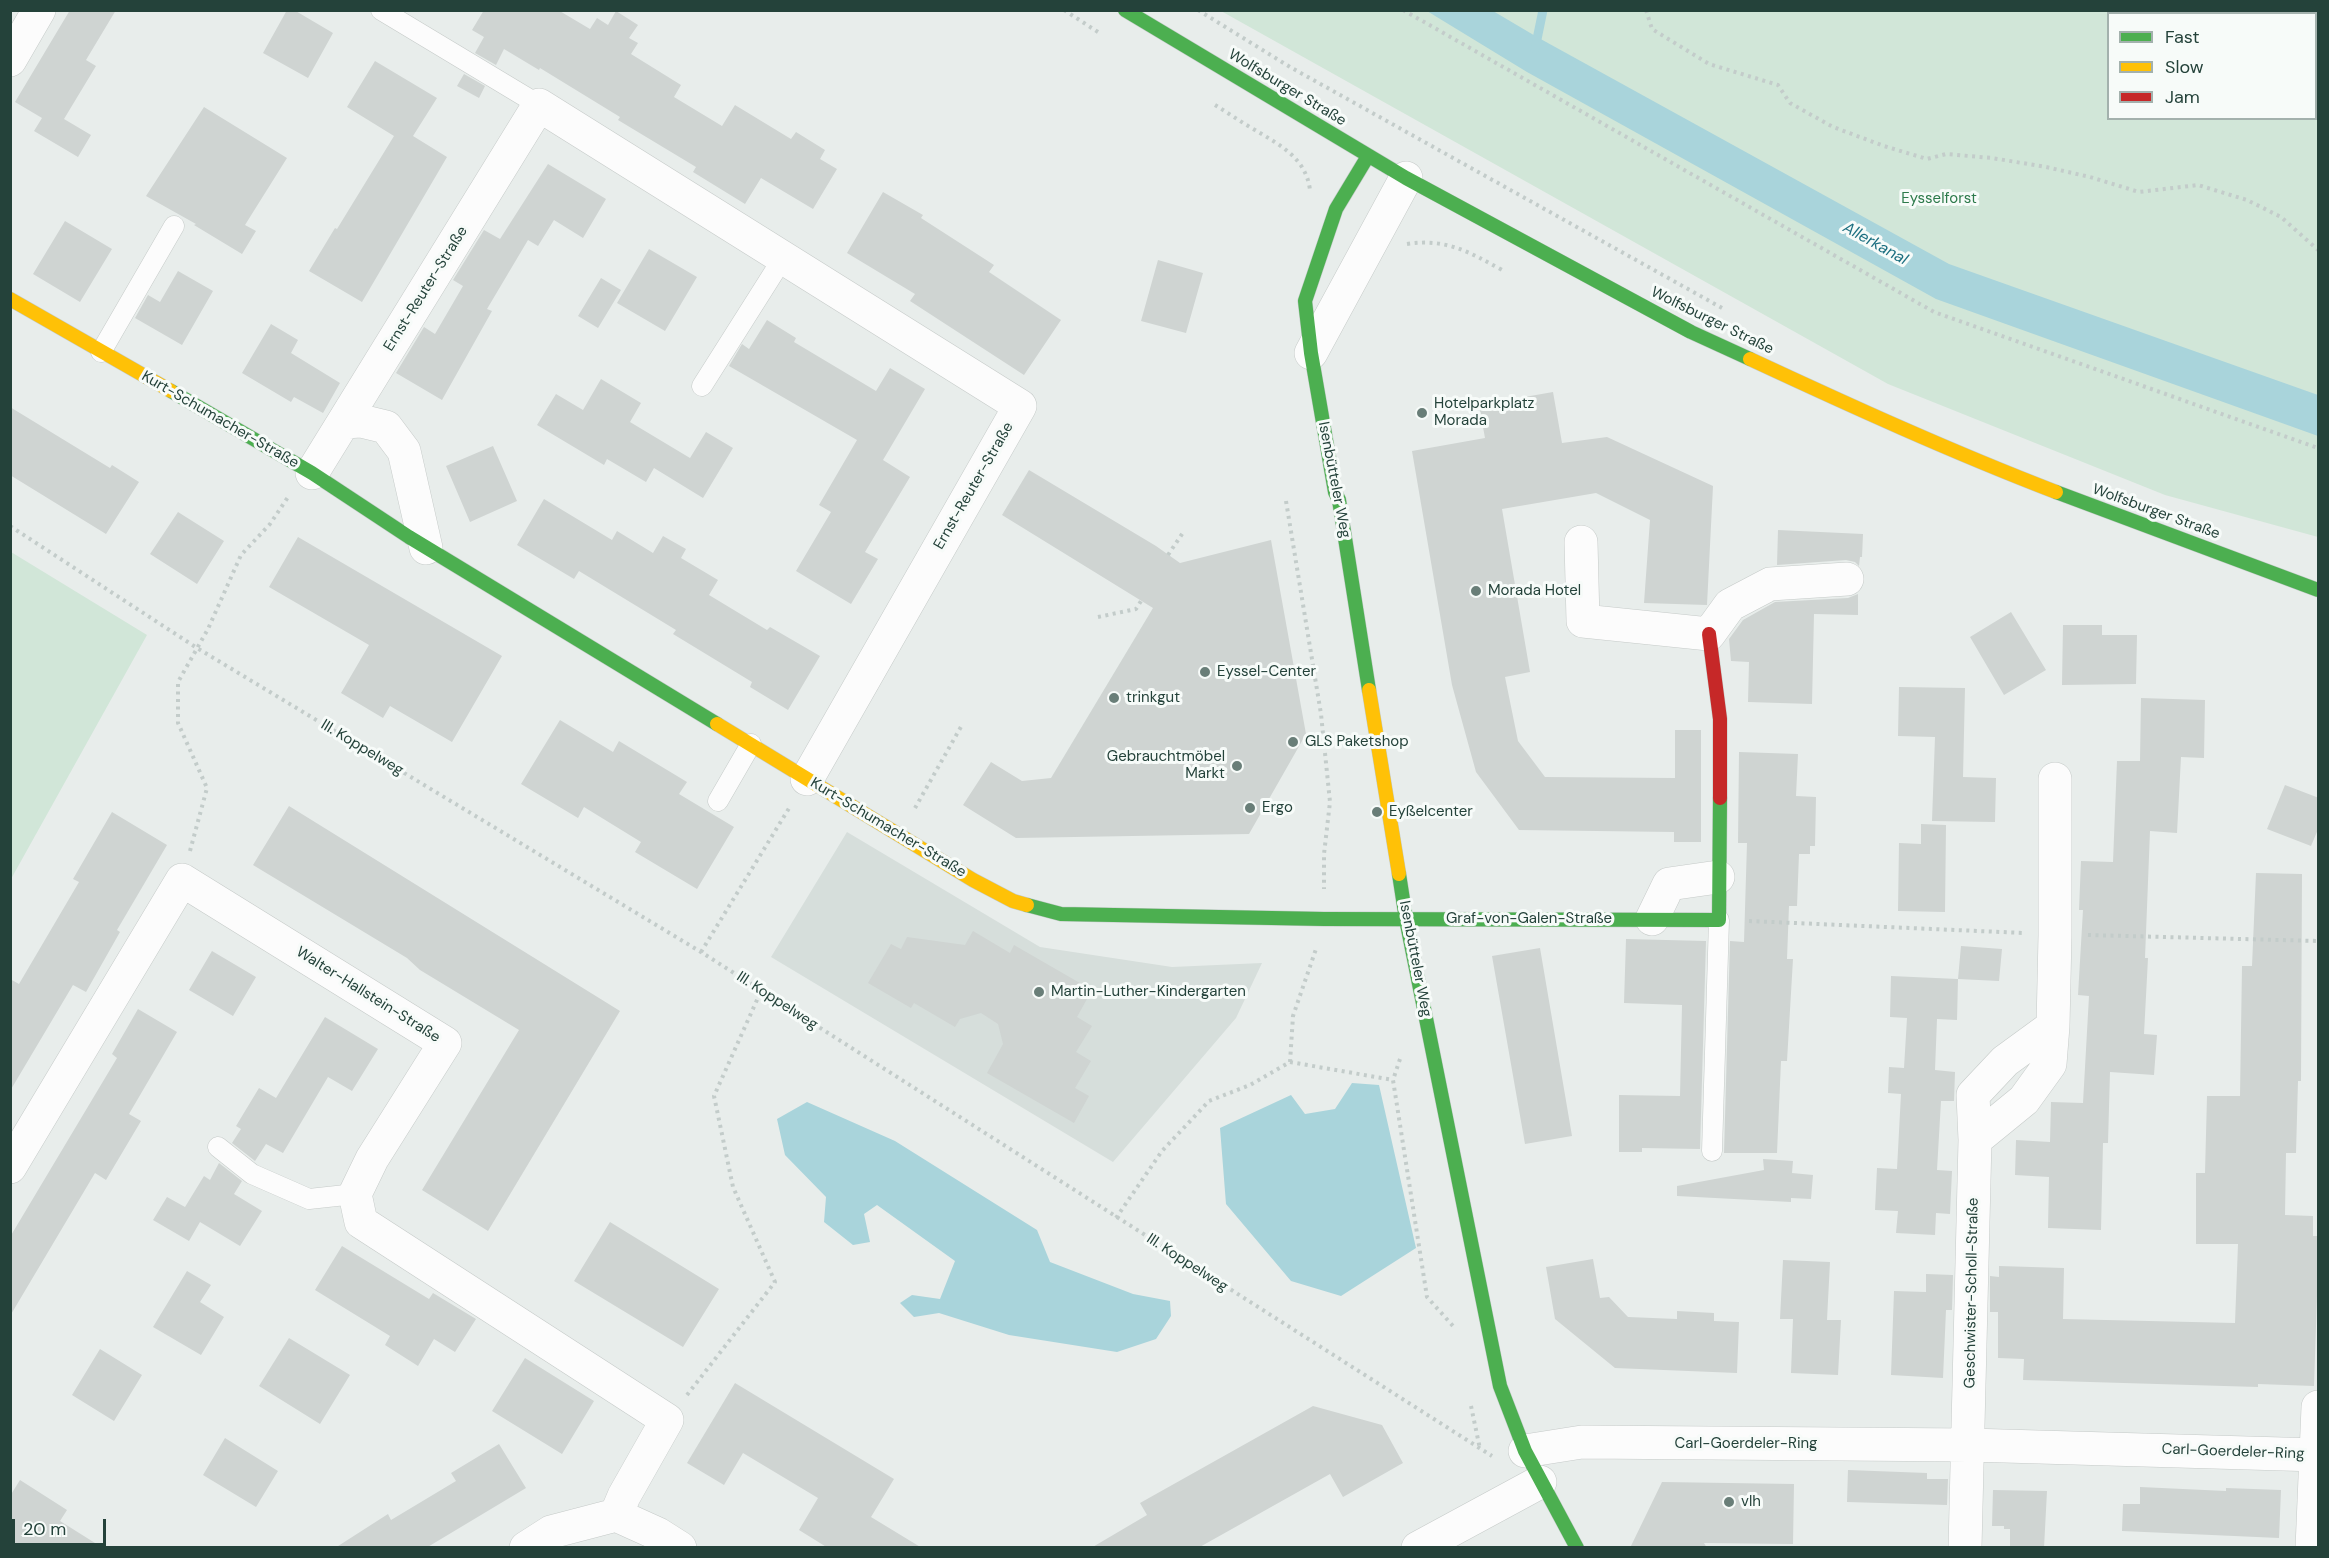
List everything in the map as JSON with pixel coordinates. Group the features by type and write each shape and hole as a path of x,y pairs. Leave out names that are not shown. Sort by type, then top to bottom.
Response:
{"street":[{"path":"10,60 39,10"},
{"name":"Wolfsburger Straße","path":"1125,10 1406,178 1691,332 1856,408 2004,472 2319,590"},
{"name":"Ernst-Reuter-Straße","path":"308,470 344,422 539,105 1020,406 807,779"},
{"name":"Isenbütteler Weg","path":"1368,156 1336,209 1305,301 1311,353 1339,500 1406,919 1500,1386 1525,1451 1577,1548"},
{"path":"1311,353 1406,178"},
{"name":"Kurt-Schumacher-Straße","path":"10,299 308,470 426,548 973,880 1013,901 1061,914 1406,919"},
{"path":"344,422 361,421 386,427 404,451 426,548"},
{"path":"1581,542 1583,621 1709,634"},
{"path":"1719,920 1720,718 1709,634 1730,605 1770,584 1847,579"},
{"name":"Geschwister-Scholl-Straße","path":"1969,1445 1975,1140 1973,1095 2005,1061 2053,1026 2055,779"},
{"path":"1652,918 1669,884 1718,877"},
{"path":"10,1167 182,880"},
{"name":"Walter-Hallstein-Straße","path":"182,880 445,1043 372,1159 355,1194"},
{"name":"Graf-von-Galen-Straße","path":"1406,919 1719,920"},
{"path":"355,1194 361,1222 667,1420 624,1496 616,1515"},
{"path":"2318,1455 2319,1407"},
{"name":"Carl-Goerdeler-Ring","path":"1525,1451 1582,1443 1969,1445 2318,1455 2312,1548"},
{"path":"1965,1548 1969,1445"},
{"path":"1418,1548 1540,1482"},
{"path":"526,1548 551,1532 616,1515 658,1534 680,1548"}],"lane":[{"name":"Ernst-Reuter-Straße","path":"381,10 539,105"},
{"path":"101,351 174,226"},
{"path":"702,386 783,258"},
{"path":"718,801 751,744"},
{"path":"1712,1151 1719,920"},
{"path":"218,1147 252,1174 309,1199 355,1194"}],"path":[{"path":"1197,10 1290,67 1729,312"},
{"path":"1403,10 1934,312 2319,448"},
{"path":"1646,10 1652,29 1709,64 1778,85 1790,103 1833,127 1884,146 1927,159 1946,154 1992,158 2090,177 2139,192 2198,185 2247,200 2281,218 2319,250"},
{"path":"1255,130 1282,145 1296,158 1309,182 1310,194"},
{"path":"182,880 207,788 178,723 178,682 208,629 241,555 270,524 308,470"},
{"path":"1286,501 1321,714 1330,802 1324,854 1324,919 1312,965 1293,1016 1290,1062"},
{"name":"III. Koppelweg","path":"10,526 197,648 701,952 1480,1450 1540,1482"},
{"path":"1168,555 1184,531"},
{"path":"1098,617 1136,609 1141,601"},
{"path":"899,835 962,725"},
{"path":"701,952 807,779"},
{"path":"1719,920 2055,935 2319,941"},
{"path":"667,1420 776,1282 733,1187 714,1096 761,991"},
{"path":"1401,1053 1393,1080 1427,1297 1454,1326"},
{"path":"1116,1218 1162,1151 1209,1101 1250,1085 1290,1062 1393,1080"},
{"path":"1470,1405 1480,1450"}],"shaded area":[{"name":"Martin-Luther-Kindergarten","path":"847,832 1040,947 1172,967 1262,963 1236,1018 1113,1162 771,957"}],"green space":[{"name":"Eysselforst","path":"1221,11 2318,11 2318,537 2165,495 1888,384"},
{"path":"11,552 147,635 11,879"}],"water":[{"name":"Allerkanal","path":"1427,11 1493,11 1949,264 2318,395 2318,436 1936,299 1527,72"},
{"path":"1352,1083 1379,1085 1416,1248 1341,1296 1291,1281 1226,1204 1220,1128 1291,1095 1305,1114 1335,1109"},
{"path":"807,1102 895,1141 1037,1230 1050,1262 1133,1294 1170,1301 1171,1316 1156,1339 1117,1352 1009,1335 939,1313 914,1317 900,1303 912,1295 940,1299 955,1261 877,1205 864,1214 870,1242 853,1245 824,1222 826,1197 785,1155 777,1119"}],"building":[{"path":"70,10 116,10 86,60 96,66 64,119 91,135 78,157 34,131 42,118 15,102"},
{"path":"287,10 294,10 333,33 308,78 263,53"},
{"path":"484,10 558,10 590,29 597,18 608,25 616,11 638,25 629,38 638,43 631,54 681,85 674,97 722,126 735,105 791,139 796,132 825,150 820,159 837,169 813,209 761,178 745,204 693,172 696,167 618,120 620,117 540,68 539,70 504,49 496,65 475,53 484,37 472,30"},
{"path":"375,61 437,98 413,136 447,157 362,302 309,271 394,136 347,107"},
{"path":"464,74 485,86 479,98 457,86"},
{"path":"204,107 287,158 245,225 256,231 242,254 194,225 196,224 146,196"},
{"path":"548,164 606,199 583,238 554,220 538,246 528,240 487,309 492,311 442,400 396,373 424,327 435,334 463,286 453,280 484,230 500,239"},
{"path":"883,192 923,215 921,218 994,265 989,272 1061,320 1024,375 910,301 915,294 847,253"},
{"path":"65,221 112,249 80,302 33,274"},
{"path":"649,249 697,277 665,331 617,303"},
{"path":"1158,260 1203,273 1186,333 1141,321"},
{"path":"178,271 213,291 182,345 135,318 148,295 160,302"},
{"path":"601,278 621,290 598,328 578,316"},
{"path":"767,320 796,338 794,342 876,391 890,368 925,389 883,460 910,477 865,552 878,559 851,604 796,571 831,512 819,505 857,440 729,366 742,344 749,349"},
{"path":"271,324 298,340 291,353 340,383 323,413 294,397 291,402 242,373"},
{"path":"601,379 641,403 630,422 690,458 706,432 733,448 703,498 654,468 646,482 607,459 604,465 537,425 556,394 583,410"},
{"path":"1553,392 1562,443 1607,437 1713,486 1707,605 1644,603 1650,520 1596,493 1502,509 1530,672 1505,677 1518,741 1545,777 1675,778 1675,730 1701,730 1701,842 1674,842 1674,832 1519,830 1476,772 1452,685 1412,451 1485,438 1479,405"},
{"path":"10,407 110,468 112,465 139,482 106,534 10,475"},
{"path":"493,446 517,501 470,522 446,466"},
{"name":"Eyssel-Center","path":"1029,470 1156,546 1180,563 1271,540 1306,734 1249,834 1016,838 963,805 991,762 1022,781 1051,778 1153,608 1002,515"},
{"path":"544,499 612,540 617,531 653,553 663,536 686,549 681,558 718,580 709,595 767,630 770,627 820,656 788,710 750,687 752,682 673,634 676,630 579,571 574,579 517,545"},
{"path":"178,512 224,541 197,584 150,554"},
{"path":"1778,530 1863,534 1862,557 1860,557 1859,566 1855,562 1846,560 1777,565"},
{"path":"298,537 502,656 452,742 390,706 383,718 341,693 369,645 269,587"},
{"path":"1858,594 1858,615 1814,614 1812,704 1748,702 1749,662 1731,661 1729,639 1743,620 1775,602 1848,598"},
{"path":"2011,612 2046,670 2004,695 1970,637"},
{"path":"2063,625 2102,625 2102,635 2137,635 2136,684 2062,685"},
{"path":"1899,687 1965,688 1963,777 1996,778 1995,822 1932,821 1935,737 1898,736"},
{"path":"2141,698 2205,700 2204,758 2181,757 2177,833 2150,831 2144,1034 2157,1035 2154,1075 2110,1072 2108,1143 2103,1143 2101,1230 2048,1228 2049,1177 2015,1175 2016,1140 2050,1142 2051,1102 2083,1103 2089,996 2078,995 2083,910 2079,910 2081,861 2113,862 2117,761 2140,761"},
{"path":"560,720 613,752 619,741 687,782 679,794 734,827 697,889 635,852 641,842 584,807 578,818 521,784"},
{"path":"1739,752 1798,754 1796,796 1816,797 1815,846 1810,846 1810,854 1799,854 1797,906 1789,906 1787,959 1793,959 1787,1061 1781,1061 1777,1153 1724,1153 1730,941 1744,942 1747,843 1738,843"},
{"path":"2285,785 2319,798 2319,827 2311,846 2267,829"},
{"path":"289,806 620,1011 488,1231 422,1190 519,1030 420,970 407,958 253,865"},
{"path":"112,812 167,845 117,930 120,932 86,992 73,985 10,1091 10,979 19,984 79,882 73,879"},
{"path":"1921,824 1946,825 1945,912 1898,911 1899,843 1921,844"},
{"path":"2256,873 2302,874 2301,1081 2298,1081 2296,1153 2286,1153 2285,1215 2313,1216 2313,1236 2319,1236 2314,1386 2258,1384 2258,1387 2023,1380 2024,1359 1998,1358 1998,1312 1990,1312 1990,1276 1999,1277 1999,1266 2064,1268 2063,1319 2235,1323 2238,1244 2196,1244 2196,1173 2205,1173 2207,1096 2240,1096 2242,966 2252,966"},
{"path":"973,931 1010,953 1014,945 1092,990 1077,1017 1092,1026 1076,1052 1091,1061 1075,1088 1089,1096 1074,1123 987,1073 1003,1044 998,1024 981,1013 960,1019 955,1027 914,1003 911,1008 868,983 891,944 901,949 907,937 965,945"},
{"path":"1626,939 1706,941 1700,1149 1642,1148 1642,1152 1619,1152 1619,1095 1680,1096 1682,1005 1624,1003"},
{"path":"1961,946 2002,949 1999,981 1958,979"},
{"path":"1540,948 1572,1136 1525,1144 1492,956"},
{"path":"212,951 256,977 233,1016 189,990"},
{"path":"1891,976 1958,979 1957,1020 1937,1019 1935,1070 1955,1072 1954,1101 1941,1101 1937,1170 1952,1171 1950,1214 1936,1213 1935,1235 1896,1233 1898,1211 1875,1210 1877,1168 1897,1169 1901,1094 1888,1093 1889,1067 1904,1068 1907,1018 1890,1017"},
{"path":"138,1009 177,1032 129,1114 141,1121 106,1180 95,1173 10,1316 10,1237 117,1058 112,1054"},
{"path":"325,1017 378,1049 352,1091 328,1077 283,1153 266,1144 255,1161 232,1143 241,1129 236,1126 259,1088 276,1098"},
{"path":"1763,1159 1793,1161 1792,1173 1813,1175 1811,1199 1791,1198 1791,1202 1677,1196 1677,1186 1764,1170"},
{"path":"219,1163 242,1181 234,1194 262,1211 240,1246 200,1222 189,1241 153,1220 167,1197 185,1207 204,1176 210,1180"},
{"path":"610,1222 719,1289 683,1347 574,1281"},
{"path":"342,1246 429,1299 433,1293 476,1319 455,1352 434,1339 418,1366 385,1345 390,1336 315,1290"},
{"path":"1593,1259 1600,1298 1609,1297 1628,1317 1677,1319 1677,1311 1714,1313 1714,1321 1739,1322 1737,1373 1615,1368 1555,1319 1546,1267"},
{"path":"1783,1260 1830,1262 1827,1320 1841,1320 1838,1375 1791,1373 1793,1319 1780,1319"},
{"path":"187,1271 211,1285 200,1302 224,1317 201,1355 153,1327"},
{"path":"1926,1274 1953,1275 1952,1310 1946,1310 1943,1378 1891,1375 1894,1291 1926,1292"},
{"path":"289,1338 350,1375 320,1424 259,1386"},
{"path":"100,1349 142,1375 114,1421 72,1395"},
{"path":"525,1358 594,1401 562,1454 492,1411"},
{"path":"735,1383 894,1479 871,1517 922,1548 828,1548 799,1530 818,1498 743,1453 724,1485 687,1463"},
{"path":"1313,1406 1382,1425 1403,1463 1343,1497 1330,1474 1198,1548 1091,1548 1147,1515 1140,1503"},
{"path":"225,1438 278,1471 256,1507 203,1475"},
{"path":"499,1444 526,1488 426,1548 335,1548 388,1514 391,1520 456,1481 451,1473"},
{"path":"1848,1470 1927,1473 1927,1479 1948,1479 1947,1505 1847,1502"},
{"path":"20,1480 67,1510 60,1521 103,1548 22,1548 10,1541 10,1496"},
{"path":"1662,1482 1794,1484 1793,1544 1704,1543 1707,1548 1630,1548"},
{"path":"2140,1487 2226,1491 2226,1488 2281,1490 2279,1538 2122,1531 2123,1504 2140,1504"},
{"path":"1993,1490 2047,1491 2044,1548 2010,1548 2010,1529 2004,1529 2004,1526 1992,1526"}],"waterway":[{"path":"1535,49 1543,10"}],"traffic: fast":[{"path":"1125,10 1406,178 1691,332 1750,359"},
{"path":"1368,156 1336,209 1305,301 1311,353 1335,492 1339,500 1369,690"},
{"path":"171,391 312,473 409,537 717,724"},
{"path":"2056,492 2318,590"},
{"path":"1027,905 1061,914 1324,919 1719,920 1720,798"},
{"path":"1399,874 1406,919 1500,1386 1525,1451 1577,1548"}],"traffic: slow":[{"path":"10,299 171,391"},
{"path":"1750,359 1902,428 2056,492"},
{"path":"1369,690 1399,874"},
{"path":"717,724 973,880 1013,901 1027,905"}],"traffic: jam":[{"path":"1709,634 1720,719 1720,798"}],"place":[{"name":"Hotelparkplatz Morada","path":"1422,413"},
{"name":"Morada Hotel","path":"1476,591"},
{"name":"Eyssel-Center","path":"1205,672"},
{"name":"trinkgut","path":"1114,698"},
{"name":"GLS Paketshop","path":"1293,742"},
{"name":"Gebrauchtmöbel Markt","path":"1237,766"},
{"name":"Ergo","path":"1250,808"},
{"name":"Eyßelcenter","path":"1377,812"},
{"name":"Martin-Luther-Kindergarten","path":"1039,992"},
{"name":"vlh","path":"1729,1502"}]}
